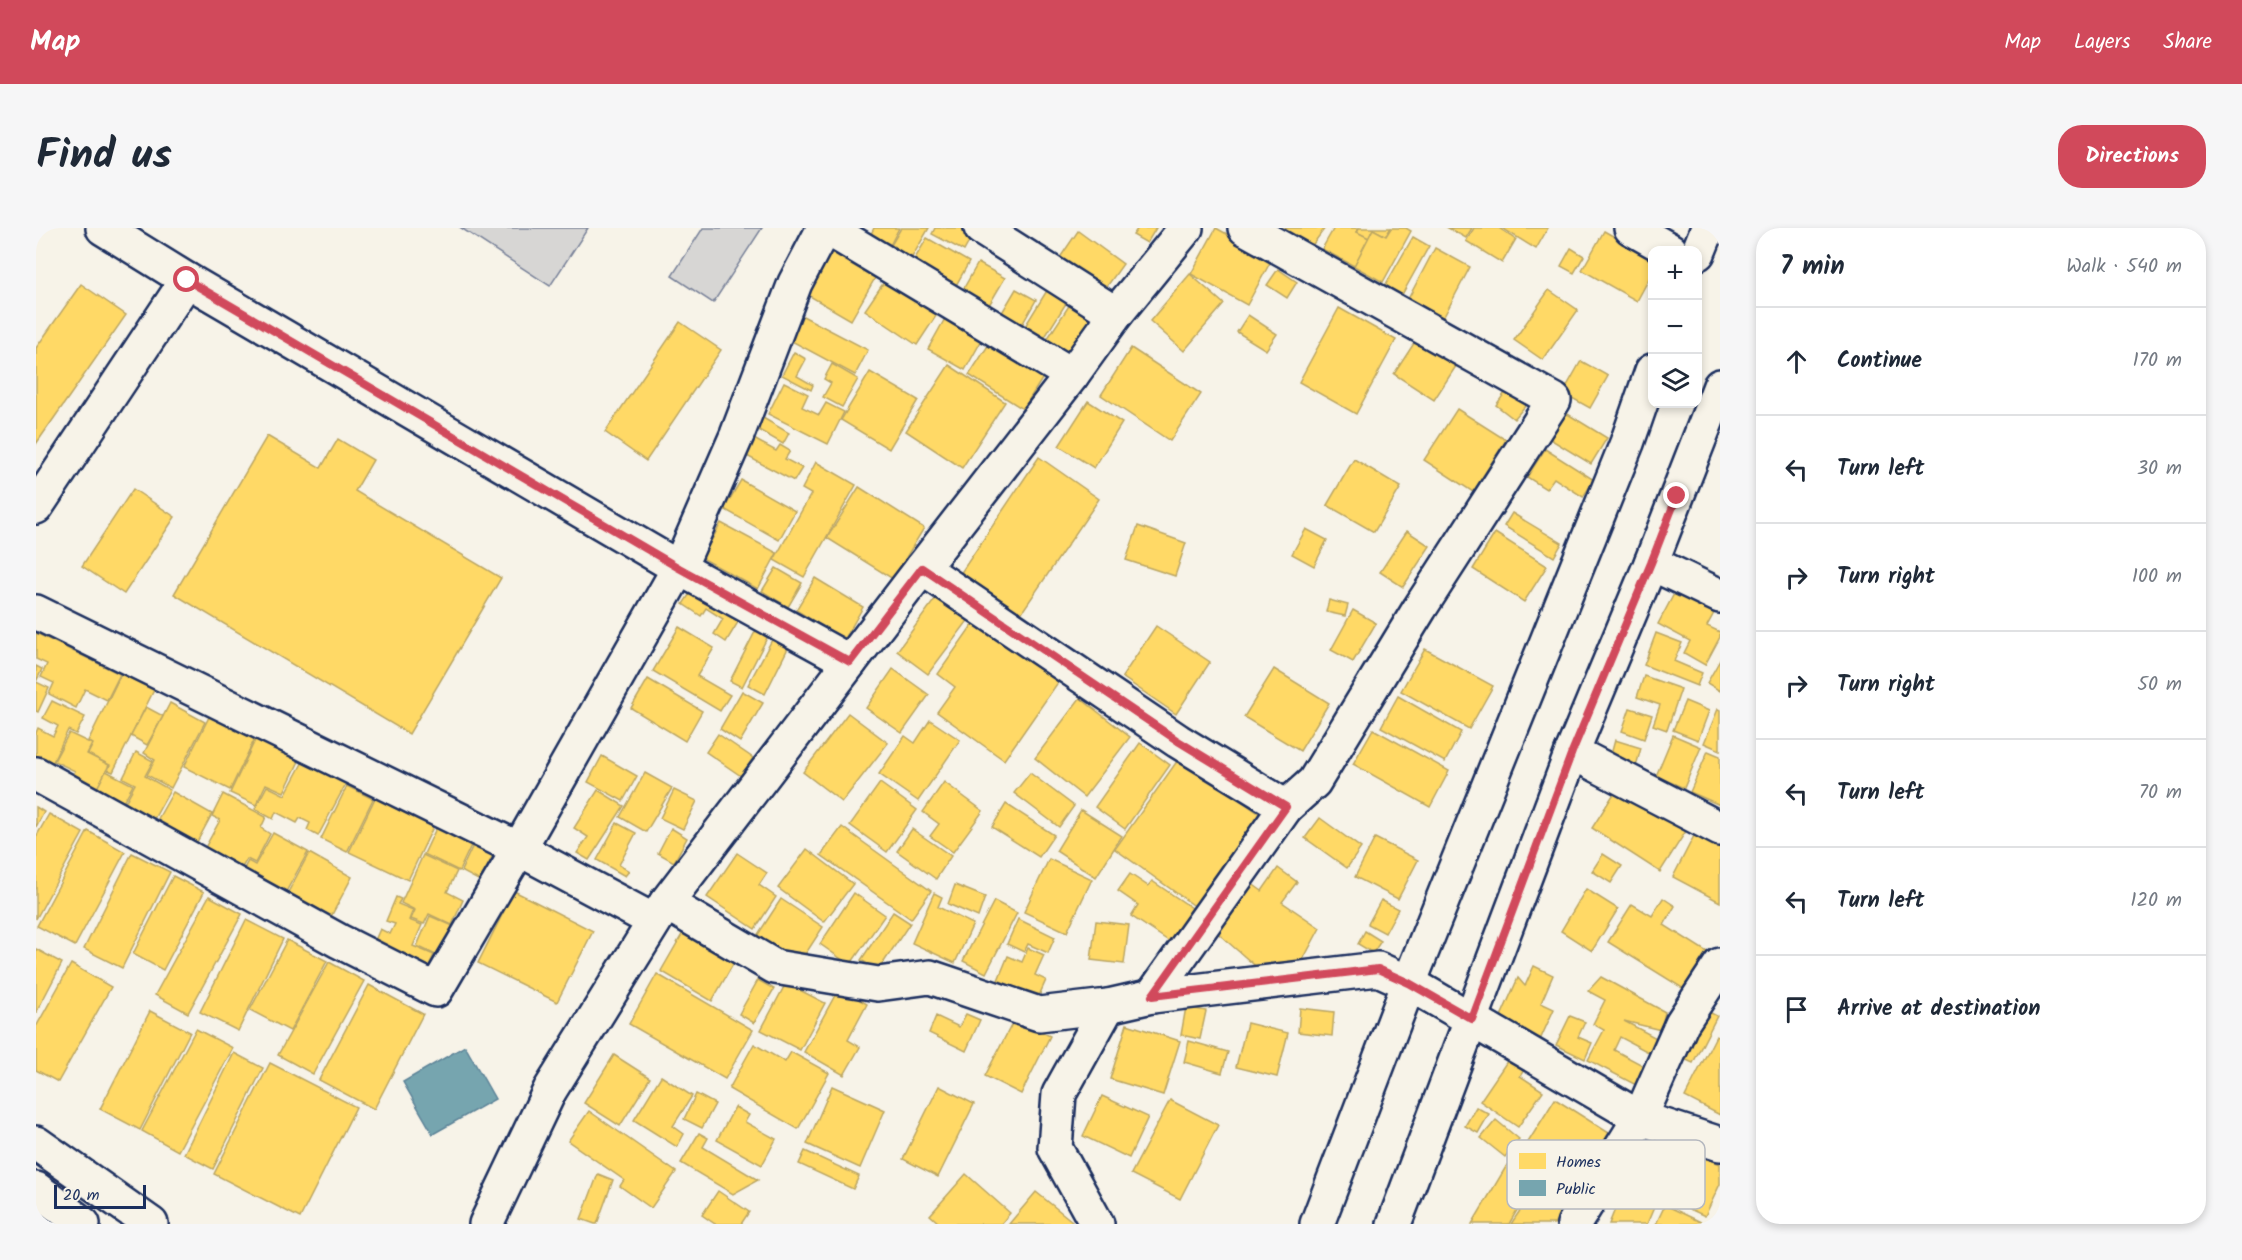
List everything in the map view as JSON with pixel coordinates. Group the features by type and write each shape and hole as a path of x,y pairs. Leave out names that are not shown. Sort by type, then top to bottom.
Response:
{"street":[{"path":"103,228 187,280 679,568 850,662"},
{"path":"36,774 339,941 436,990 679,568 737,435 795,283 825,228 1072,375"},
{"path":"981,228 1116,314"},
{"path":"486,1224 550,1090 660,912 1072,375 1116,314 1186,228"},
{"path":"1152,996 1286,807 1314,782 1420,608 1554,400 1245,228"},
{"path":"1631,228 1663,246"},
{"path":"1701,246 1708,228"},
{"path":"36,507 187,280"},
{"path":"1317,1224 1409,983 1627,443 1648,385"},
{"path":"1394,1224 1572,752 1651,563 1720,386"},
{"path":"1651,563 1720,596"},
{"path":"922,568 1178,741 1286,807"},
{"path":"36,612 519,849 660,912 775,967 878,984 930,977 1039,1014 1108,1006 1152,996 1378,969 1409,983 1640,1118 1720,1144"},
{"path":"1572,752 1720,829"},
{"path":"1626,1140 1640,1118 1682,1023 1720,964"},
{"path":"1097,1224 1055,1148 1059,1094 1108,1006"},
{"path":"36,1143 151,1224"},
{"path":"36,1189 83,1224"},
{"path":"1574,1224 1583,1209"}],"shaded area":[{"path":"461,228 588,228 550,286"},
{"path":"703,228 762,228 713,303 672,276"}],"building: Homes":[{"path":"874,228 899,228 885,255 866,244"},
{"path":"901,228 929,228 904,271 883,259"},
{"path":"935,228 971,228 975,231 964,251 932,234"},
{"path":"1138,228 1156,228 1147,243 1133,235"},
{"path":"1216,228 1272,259 1247,305 1191,274"},
{"path":"1277,228 1325,228 1308,251"},
{"path":"1334,228 1359,228 1357,232 1369,238 1354,266 1322,249"},
{"path":"1359,228 1391,228 1386,236 1373,229 1369,238 1357,232"},
{"path":"1391,228 1406,228 1411,231 1383,282 1354,266 1373,229 1386,236"},
{"path":"1448,228 1472,228 1466,238"},
{"path":"1474,228 1499,228 1516,239 1502,263 1466,241"},
{"path":"1502,228 1548,228 1536,249"},
{"path":"1078,231 1123,264 1103,292 1059,259"},
{"path":"1604,231 1648,256 1648,280 1637,301 1582,270"},
{"path":"1413,237 1429,246 1399,300 1382,291"},
{"path":"927,238 969,262 950,296 907,272"},
{"path":"1435,248 1470,267 1441,322 1406,303"},
{"path":"1571,248 1584,256 1574,273 1561,266"},
{"path":"826,249 875,278 851,320 801,291"},
{"path":"978,263 1005,278 982,317 956,302"},
{"path":"1278,269 1297,282 1287,298 1267,285"},
{"path":"1190,274 1224,304 1184,351 1150,321"},
{"path":"886,279 938,313 917,345 865,310"},
{"path":"81,284 126,315 36,444 36,348"},
{"path":"1051,284 1070,297 1038,348 1019,336"},
{"path":"1016,289 1036,300 1015,337 994,326"},
{"path":"1549,290 1578,310 1543,360 1514,340"},
{"path":"1076,295 1102,312 1070,360 1044,344"},
{"path":"1339,308 1396,340 1356,414 1299,382"},
{"path":"799,314 868,350 855,375 786,338"},
{"path":"947,315 984,336 965,370 928,349"},
{"path":"1248,315 1277,334 1266,350 1237,332"},
{"path":"680,322 721,350 646,461 605,432"},
{"path":"1422,331 1462,357 1434,400 1394,374"},
{"path":"991,341 1044,376 1023,409 969,375"},
{"path":"1131,348 1201,394 1170,441 1101,395"},
{"path":"794,352 806,359 797,376 813,385 811,390 782,375"},
{"path":"1581,361 1608,376 1590,408 1563,393"},
{"path":"832,364 858,379 842,407 823,397 831,383 824,379"},
{"path":"949,365 1005,402 962,468 906,431"},
{"path":"870,372 918,400 889,449 841,420"},
{"path":"784,382 808,394 802,407 819,415 826,403 844,412 828,444 768,414"},
{"path":"1507,390 1526,405 1514,419 1496,405"},
{"path":"1088,401 1122,423 1094,468 1059,446"},
{"path":"1457,409 1506,440 1473,492 1424,460"},
{"path":"1566,413 1607,438 1591,464 1550,439"},
{"path":"763,418 789,433 783,444 757,429"},
{"path":"267,436 321,468 338,439 373,460 355,491 501,578 409,734 174,594"},
{"path":"752,438 776,451 780,445 790,451 785,459 802,468 794,481 743,454"},
{"path":"1545,449 1594,480 1583,497 1554,478 1546,489 1527,477"},
{"path":"1039,457 1099,499 1020,615 960,574"},
{"path":"1354,459 1401,487 1374,532 1327,505"},
{"path":"816,462 856,485 804,577 774,560 811,494 802,489"},
{"path":"741,480 795,511 779,540 724,509"},
{"path":"859,487 924,528 893,579 827,538"},
{"path":"133,489 175,517 124,594 82,566"},
{"path":"1512,513 1562,543 1554,557 1504,526"},
{"path":"721,523 777,553 758,589 702,558"},
{"path":"1138,526 1186,543 1175,576 1126,560"},
{"path":"1306,529 1327,540 1314,566 1292,554"},
{"path":"1407,531 1430,546 1403,587 1380,572"},
{"path":"1495,533 1547,566 1524,602 1473,569"},
{"path":"776,568 802,583 788,607 762,591"},
{"path":"815,578 863,607 844,640 796,610"},
{"path":"693,589 740,619 726,642 714,634 723,619 706,608 701,616 683,604"},
{"path":"1675,592 1714,613 1707,626 1720,632 1720,637 1705,665 1684,653 1690,641 1658,624"},
{"path":"938,595 970,618 928,674 897,651"},
{"path":"1329,600 1348,605 1345,616 1326,612"},
{"path":"1353,610 1376,623 1353,662 1331,650"},
{"path":"975,621 1059,681 1004,760 937,712 955,687 938,674"},
{"path":"760,622 772,628 742,687 730,681"},
{"path":"1156,626 1210,662 1176,714 1122,677"},
{"path":"679,627 714,648 697,676 730,695 720,711 653,671"},
{"path":"36,633 120,674 107,700 85,689 76,708 49,694 54,683 41,677 47,664 36,659"},
{"path":"1656,633 1682,643 1674,661 1702,673 1697,686 1644,665"},
{"path":"774,636 790,644 765,694 748,685"},
{"path":"1425,649 1493,686 1469,729 1401,691"},
{"path":"1720,660 1720,691 1707,683"},
{"path":"126,664 159,680 113,772 108,770 110,765 88,754 93,744 88,741"},
{"path":"36,666 42,669 36,682"},
{"path":"893,669 929,695 902,733 866,708"},
{"path":"1274,669 1329,703 1300,751 1244,717"},
{"path":"1644,676 1681,689 1667,730 1653,725 1660,705 1637,697"},
{"path":"648,679 702,711 685,741 631,708"},
{"path":"36,682 49,688 38,712 36,711"},
{"path":"742,691 763,703 740,742 720,729"},
{"path":"1398,696 1461,732 1445,762 1381,727"},
{"path":"1080,698 1130,737 1084,797 1035,758"},
{"path":"52,701 85,717 76,734 68,730 51,766 36,759 36,733 38,728 53,736 58,726 43,718"},
{"path":"1685,701 1709,711 1698,740 1673,730"},
{"path":"170,703 205,722 171,788 147,775 155,760 144,753"},
{"path":"146,707 163,716 147,745 131,736"},
{"path":"1630,708 1652,715 1644,739 1622,731"},
{"path":"213,709 258,732 230,790 184,767"},
{"path":"1718,709 1720,710 1720,750 1704,743"},
{"path":"848,713 888,743 842,802 803,772"},
{"path":"930,720 960,740 918,801 879,774 905,736 915,743"},
{"path":"1373,729 1449,771 1430,807 1353,764"},
{"path":"259,732 303,753 284,792 266,784 256,805 230,793"},
{"path":"69,733 92,744 87,754 109,765 96,791 71,779 75,771 54,761"},
{"path":"718,734 753,758 741,776 706,752"},
{"path":"1673,735 1701,747 1684,788 1656,776"},
{"path":"1615,740 1641,748 1635,770 1609,762"},
{"path":"1140,743 1170,765 1125,829 1095,807"},
{"path":"1708,751 1720,756 1720,805 1690,792"},
{"path":"136,752 153,761 145,776 170,790 150,826 121,810 135,784 123,778"},
{"path":"306,756 349,778 318,836 307,830 310,823 300,818 297,823 276,812 273,819 255,809 267,786 285,795"},
{"path":"602,756 637,776 623,801 588,782"},
{"path":"1180,757 1261,815 1196,907 1115,849"},
{"path":"106,771 133,785 121,806 95,792"},
{"path":"645,773 672,788 646,832 620,817"},
{"path":"1030,773 1074,806 1059,827 1014,793"},
{"path":"944,782 983,811 953,852 930,836 939,824 923,812"},
{"path":"880,783 917,810 887,852 850,825"},
{"path":"1620,784 1688,828 1660,872 1592,828"},
{"path":"347,786 373,799 347,852 321,839"},
{"path":"598,790 624,806 589,860 577,853 588,837 574,828"},
{"path":"674,790 697,801 683,829 660,818"},
{"path":"173,792 212,814 190,855 150,833"},
{"path":"223,794 266,817 261,828 270,834 255,863 247,859 237,876 200,857 220,820 212,816"},
{"path":"377,794 394,802 392,807 433,827 408,880 349,852"},
{"path":"1006,804 1054,835 1039,857 992,827"},
{"path":"36,807 44,812 36,827"},
{"path":"1081,810 1122,836 1096,877 1056,851"},
{"path":"49,814 83,833 36,919 36,837"},
{"path":"1320,818 1361,848 1347,868 1305,838"},
{"path":"439,822 474,839 459,871 424,854"},
{"path":"617,823 636,833 619,865 629,871 625,876 597,860"},
{"path":"842,827 931,891 911,919 821,855"},
{"path":"671,828 687,838 674,862 658,853"},
{"path":"1698,828 1720,839 1720,902 1673,877"},
{"path":"912,829 951,856 936,879 897,851"},
{"path":"88,831 125,852 75,946 37,926"},
{"path":"273,833 308,852 278,906 237,882 248,861 255,865"},
{"path":"1375,838 1418,860 1398,899 1355,877"},
{"path":"475,841 495,851 480,881 461,871"},
{"path":"807,849 853,884 824,922 778,888"},
{"path":"132,853 170,872 122,968 84,949"},
{"path":"309,853 352,877 327,924 284,900"},
{"path":"737,853 767,873 759,885 776,897 755,929 707,897"},
{"path":"1603,854 1622,866 1611,883 1592,871"},
{"path":"423,855 457,871 447,892 463,900 452,925 429,914 424,924 411,919 415,910 401,903"},
{"path":"1049,859 1092,879 1067,932 1024,912"},
{"path":"1278,868 1297,882 1282,902 1320,928 1299,967 1260,970 1214,930 1248,881 1262,891"},
{"path":"1130,874 1148,886 1152,881 1192,908 1170,942 1131,916 1138,905 1118,891"},
{"path":"173,876 204,892 163,970 133,954"},
{"path":"955,885 985,897 978,917 948,904"},
{"path":"1586,889 1618,909 1592,951 1561,931"},
{"path":"514,891 593,931 557,1002 478,963"},
{"path":"854,893 885,915 850,965 820,944"},
{"path":"934,893 942,897 938,907 973,924 955,963 912,943"},
{"path":"209,896 242,914 188,1013 155,995"},
{"path":"396,897 401,899 398,904 413,910 409,920 422,925 413,946 434,955 426,971 372,947 380,929 390,934 395,924 386,921"},
{"path":"1663,898 1675,906 1664,925 1715,957 1692,994 1608,942 1632,904 1652,916"},
{"path":"781,899 823,927 797,967 755,939"},
{"path":"1381,900 1398,909 1385,933 1368,924"},
{"path":"994,901 1017,913 986,973 963,961"},
{"path":"893,912 910,923 878,971 861,960"},
{"path":"430,916 460,929 446,960 417,946"},
{"path":"1018,919 1055,937 1048,953 1028,944 1024,952 1007,944"},
{"path":"246,920 283,939 238,1031 200,1012"},
{"path":"1096,921 1129,925 1124,964 1091,960"},
{"path":"684,931 735,961 712,1001 661,971"},
{"path":"1365,931 1381,941 1373,953 1358,944"},
{"path":"287,940 327,961 290,1031 250,1010"},
{"path":"1028,948 1044,955 1035,975 1046,980 1038,998 998,980 1008,956 1022,962"},
{"path":"36,949 62,963 36,1013"},
{"path":"329,962 364,981 313,1074 278,1055"},
{"path":"71,964 111,987 58,1082 36,1070 36,1027"},
{"path":"1534,966 1553,975 1541,1003 1554,1009 1540,1040 1499,1021 1518,978 1525,986"},
{"path":"657,974 753,1030 725,1079 629,1024"},
{"path":"1601,977 1665,1012 1661,1030 1624,1021 1662,1041 1654,1055 1620,1037 1614,1050 1648,1068 1638,1086 1588,1060 1604,1030 1593,1024 1605,1000 1588,991"},
{"path":"758,980 774,989 754,1023 739,1014"},
{"path":"786,983 825,1003 800,1050 761,1030"},
{"path":"369,985 423,1014 374,1109 319,1080"},
{"path":"839,988 867,1004 848,1040 860,1047 844,1075 804,1052"},
{"path":"1186,1007 1206,1011 1200,1039 1181,1035"},
{"path":"1699,1007 1717,1016 1693,1063 1675,1055"},
{"path":"1300,1008 1334,1012 1332,1036 1298,1032"},
{"path":"150,1011 190,1032 140,1130 100,1109"},
{"path":"966,1014 980,1020 966,1051 929,1033 936,1016 959,1027"},
{"path":"1570,1016 1585,1022 1578,1037 1592,1043 1585,1059 1556,1045"},
{"path":"1015,1018 1050,1036 1021,1094 985,1076"},
{"path":"1247,1023 1288,1033 1277,1077 1236,1067"},
{"path":"1127,1024 1180,1041 1163,1095 1110,1079"},
{"path":"196,1029 233,1048 178,1151 142,1131"},
{"path":"1716,1036 1720,1038 1720,1115 1685,1097"},
{"path":"1189,1041 1228,1052 1222,1073 1184,1062"},
{"path":"754,1044 785,1062 791,1052 829,1073 798,1129 729,1089"},
{"path":"234,1053 263,1068 213,1169 184,1154"},
{"path":"1512,1054 1528,1064 1520,1076 1543,1091 1518,1127 1480,1101"},
{"path":"614,1055 650,1078 620,1126 584,1103"},
{"path":"270,1063 356,1107 300,1218 214,1174"},
{"path":"661,1076 692,1096 673,1126 684,1134 677,1147 634,1120"},
{"path":"832,1086 885,1110 860,1168 807,1144"},
{"path":"939,1086 974,1104 938,1177 903,1159"},
{"path":"696,1094 715,1104 702,1128 684,1119"},
{"path":"1102,1096 1148,1117 1129,1158 1083,1136"},
{"path":"1555,1099 1609,1133 1605,1140 1529,1140"},
{"path":"1170,1100 1218,1125 1180,1199 1131,1174"},
{"path":"735,1107 749,1115 745,1122 776,1139 762,1165 717,1140"},
{"path":"1476,1107 1489,1114 1478,1133 1465,1126"},
{"path":"589,1111 676,1172 651,1208 620,1186 624,1180 568,1141"},
{"path":"1496,1120 1519,1139 1507,1140 1505,1157 1481,1138"},
{"path":"1643,1129 1669,1140 1639,1140"},
{"path":"699,1133 708,1138 703,1147 758,1180 733,1194 681,1163"},
{"path":"805,1151 859,1176 853,1189 799,1164"},
{"path":"1705,1157 1720,1164 1720,1184 1705,1216 1689,1209 1705,1209"},
{"path":"1507,1165 1507,1209 1518,1209 1509,1224 1472,1224"},
{"path":"598,1174 613,1180 597,1224 595,1224 581,1219"},
{"path":"966,1174 1010,1213 1001,1224 940,1224 930,1215"},
{"path":"718,1191 749,1212 741,1224 715,1224 702,1215"},
{"path":"1036,1192 1072,1221 1069,1224 1009,1224"},
{"path":"1521,1209 1554,1209 1561,1214 1554,1224 1511,1224"},
{"path":"1615,1209 1653,1209 1647,1224 1609,1224"},
{"path":"1663,1209 1673,1209 1705,1224 1656,1224"}],"building: Public":[{"path":"465,1046 495,1099 433,1134 403,1082"}],"route":[{"path":"187,280 679,568 850,662 922,568 1178,741 1286,807 1152,996 1378,969 1409,983 1472,1019 1572,752 1677,496"}]}
